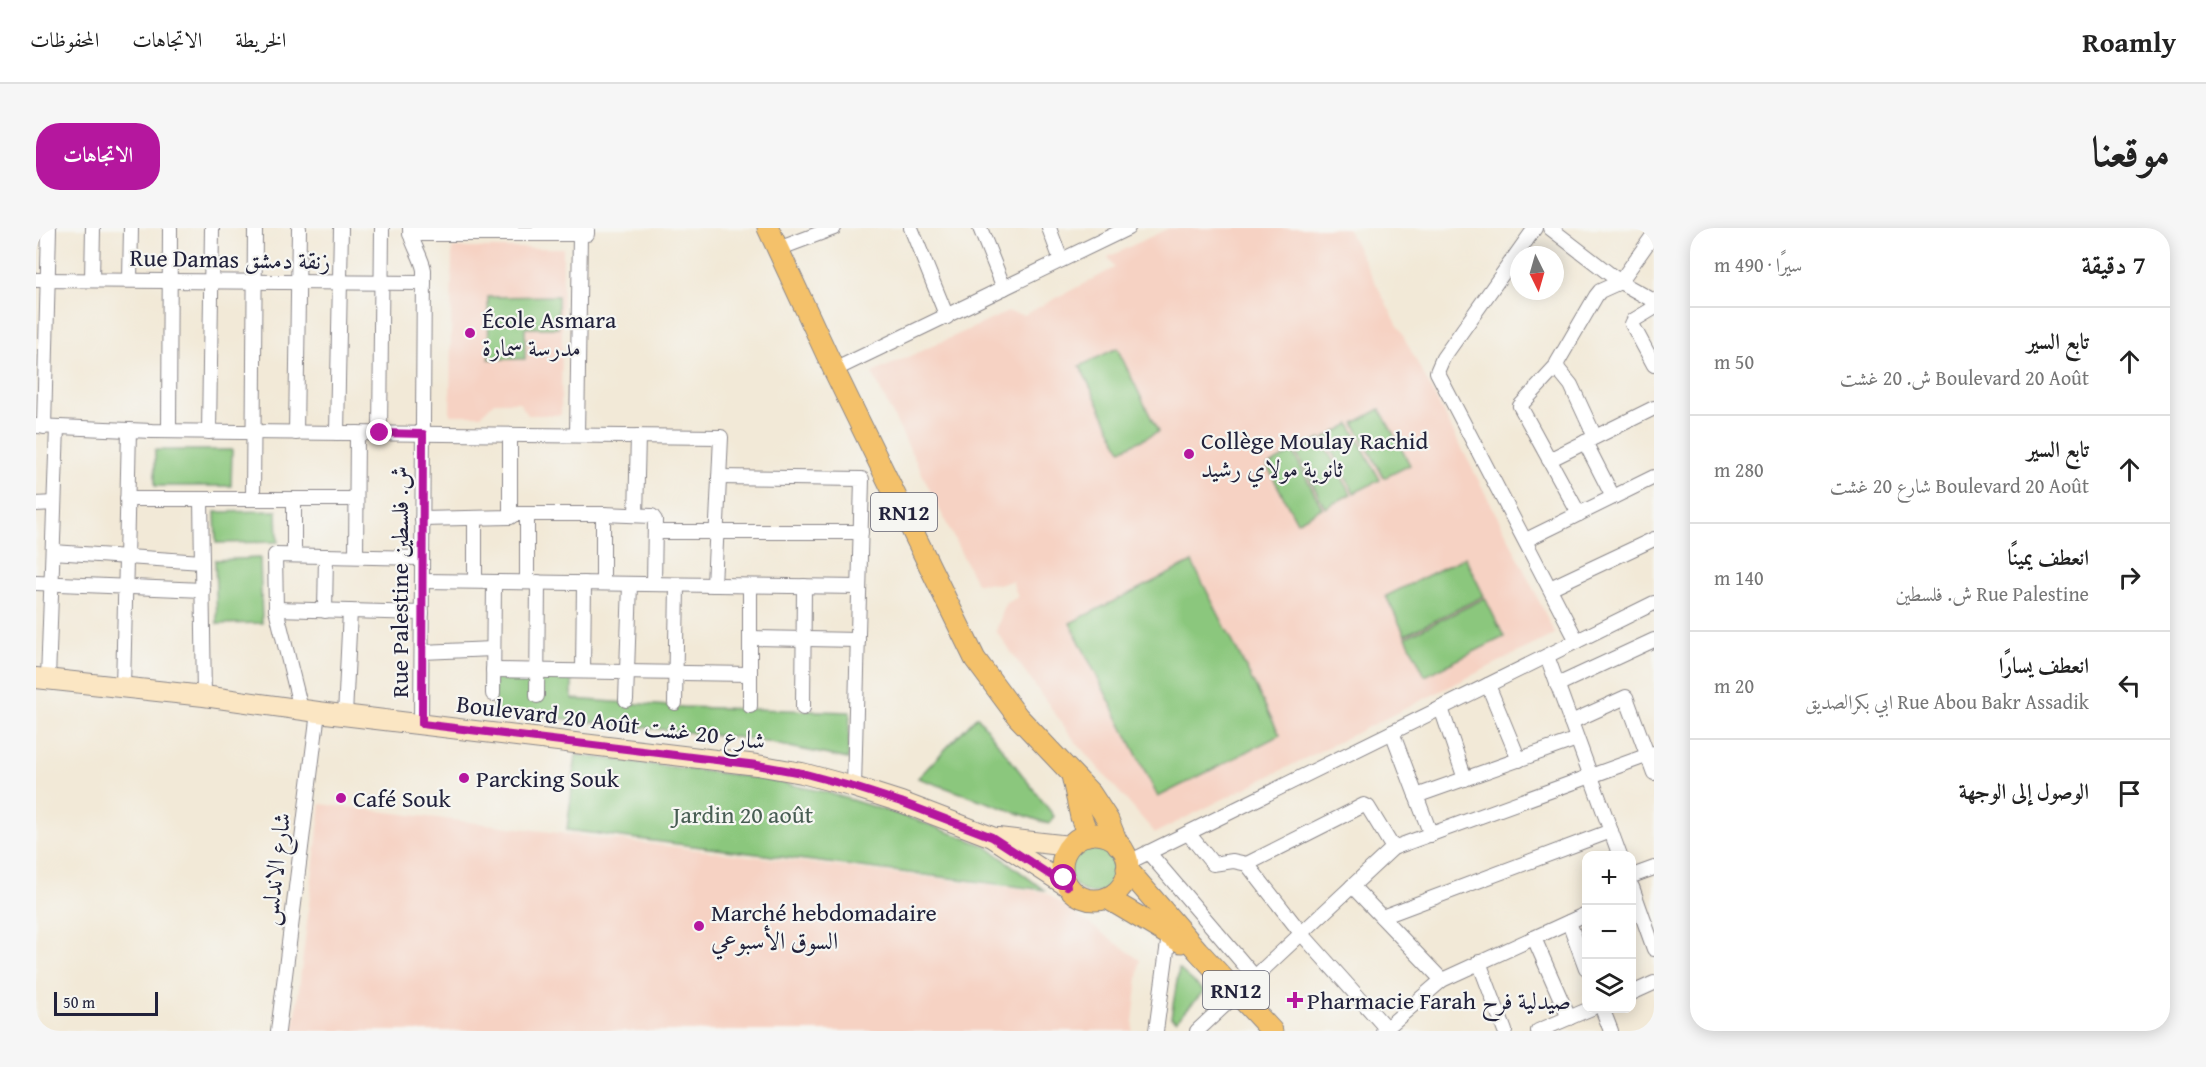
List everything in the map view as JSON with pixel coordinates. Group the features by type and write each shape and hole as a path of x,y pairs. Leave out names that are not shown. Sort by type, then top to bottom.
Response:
{"main road":[{"name":"RN12","path":"768,228 834,370 975,659 1018,717 1091,794 1108,820 1124,859 1198,951 1272,1031"},
{"name":"Boulevard 20 Août شارع 20 غشت","path":"42,678 757,765 802,773 854,787 901,802 992,837"},
{"path":"1067,886 1062,861 1079,841 1081,817 1072,775"},
{"path":"992,837 1079,841 1105,836 1124,859 1121,887 1107,898"},
{"path":"992,837 1067,886"},
{"name":"RN12","path":"1067,886 1075,894 1085,899 1107,898 1198,951"}],"street":[{"path":"42,678 52,584 54,503 46,427 42,280 49,228"},
{"path":"92,280 93,228"},
{"path":"130,280 131,228"},
{"path":"169,431 170,228"},
{"path":"209,432 212,228"},
{"path":"253,499 255,228"},
{"path":"296,432 299,228"},
{"path":"337,433 341,228"},
{"path":"380,433 381,228"},
{"path":"778,249 834,228"},
{"path":"911,228 947,317"},
{"path":"980,228 1004,288"},
{"path":"1049,228 1061,260"},
{"path":"834,370 1128,228"},
{"path":"1535,228 1443,358 1437,372 1577,641"},
{"path":"1550,228 1620,282 1654,301"},
{"path":"410,231 584,231 577,435"},
{"name":"Rue Palestine ش. فلسطين","path":"410,231 422,257 424,283 422,724"},
{"path":"1579,514 1520,406 1557,366 1596,296 1600,291 1620,282 1654,234"},
{"name":"Rue Damas زنقة دمشق","path":"42,280 424,283"},
{"path":"1654,308 1634,320 1632,324 1654,365"},
{"path":"1557,366 1571,385 1613,497"},
{"path":"1549,460 1654,408"},
{"path":"46,427 209,432 721,437 714,585"},
{"path":"123,688 129,430"},
{"path":"356,556 357,433"},
{"path":"510,435 510,517"},
{"path":"636,515 638,436"},
{"path":"719,477 862,479 854,787"},
{"path":"1526,540 1654,477"},
{"path":"128,499 356,499"},
{"path":"201,499 204,696"},
{"path":"294,499 294,555"},
{"path":"36,504 54,503"},
{"path":"422,519 475,519 510,517 515,514 603,513 654,517 654,584"},
{"path":"603,513 603,583"},
{"path":"527,514 537,696"},
{"path":"475,519 475,581"},
{"path":"655,532 861,532"},
{"path":"1550,588 1654,539"},
{"path":"52,552 202,562"},
{"path":"310,711 276,609 275,555 422,558"},
{"path":"325,611 326,556"},
{"path":"422,581 859,587"},
{"path":"493,694 494,582"},
{"path":"36,583 203,590"},
{"path":"583,671 584,583"},
{"path":"626,700 630,584"},
{"path":"675,703 677,585"},
{"path":"750,586 750,706"},
{"path":"803,708 804,586"},
{"path":"1124,859 1148,852 1188,833 1654,603"},
{"path":"276,609 422,613"},
{"path":"345,715 350,611"},
{"path":"750,638 858,640"},
{"path":"1557,685 1654,640"},
{"path":"422,652 493,649"},
{"path":"1546,656 1618,851"},
{"path":"493,670 750,674"},
{"path":"1488,685 1519,759"},
{"path":"1571,722 1627,697 1651,754 1654,773"},
{"path":"1441,708 1465,779"},
{"name":"شارع الاندلس","path":"278,1031 310,711"},
{"path":"1392,732 1431,835"},
{"path":"1416,796 1577,739"},
{"path":"1197,1031 1394,848 1651,754"},
{"path":"1188,833 1213,864 1233,861 1247,864 1364,805 1368,807 1394,848"},
{"path":"1382,918 1611,831"},
{"path":"1148,852 1254,976"},
{"path":"1247,864 1301,933 1384,1030 1443,980 1582,916"},
{"path":"1636,875 1654,868"},
{"path":"1352,886 1443,980"},
{"path":"1636,901 1653,940"},
{"path":"1569,922 1583,959"},
{"path":"1156,1031 1168,934"},
{"path":"1534,938 1569,1018"},
{"path":"1479,962 1505,1031"},
{"path":"1636,991 1654,983"},
{"path":"1538,1031 1582,1012"},
{"path":"1604,1013 1611,1031"}],"shaded area":[{"name":"Collège Moulay Rachid ثانوية مولاي رشيد","path":"1169,228 1347,228 1507,535 1555,634 1155,833 1074,740 996,631 1006,603 1018,597 1012,581 1000,584 976,583 872,373 1008,312 1024,315 1114,268 1108,257"},
{"path":"452,248 563,248 561,415 528,415 519,402 494,402 481,415 450,415"},
{"name":"Marché hebdomadaire السوق الأسبوعي","path":"321,804 1045,892 1140,960 1132,1031 294,1031"}],"green space":[{"path":"558,296 558,328 525,328 525,359 489,359 488,297"},
{"path":"1117,348 1158,432 1121,450 1080,366"},
{"path":"1380,409 1410,465 1384,478 1354,423"},
{"path":"1350,424 1380,480 1354,493 1325,438"},
{"path":"1321,439 1351,494 1325,508 1296,452"},
{"path":"155,450 232,450 231,486 155,486"},
{"path":"1293,452 1322,508 1297,522 1267,466"},
{"path":"277,511 278,542 216,543 215,512"},
{"path":"1465,557 1484,596 1405,635 1386,596"},
{"path":"260,558 262,623 217,624 215,560"},
{"path":"1192,562 1280,735 1158,797 1070,623"},
{"path":"1485,598 1504,637 1425,676 1406,637"},
{"path":"494,671 572,672 572,699 683,707 850,712 848,759 751,739 493,711"},
{"path":"977,716 1054,816 1049,824 918,778"},
{"name":"Jardin 20 août","path":"576,755 759,778 829,793 916,820 986,846 1044,890 567,830"},
{"path":"1094,843 1112,850 1119,868 1112,886 1094,893 1076,886 1069,868 1076,850"},
{"path":"1179,969 1204,991 1177,1020 1171,1017"}],"place":[{"name":"École Asmara مدرسة سمارة","path":"470,333"},
{"name":"Collège Moulay Rachid ثانوية مولاي رشيد","path":"1189,454"},
{"name":"Parcking Souk","path":"464,778"},
{"name":"Café Souk","path":"341,798"},
{"name":"Marché hebdomadaire السوق الأسبوعي","path":"699,926"},
{"name":"Pharmacie Farah صيدلية فرح","path":"1295,1000"}],"route":[{"path":"380,433 423,434 422,724 757,765 802,773 901,802 992,837 1067,886 1064,878"}]}
